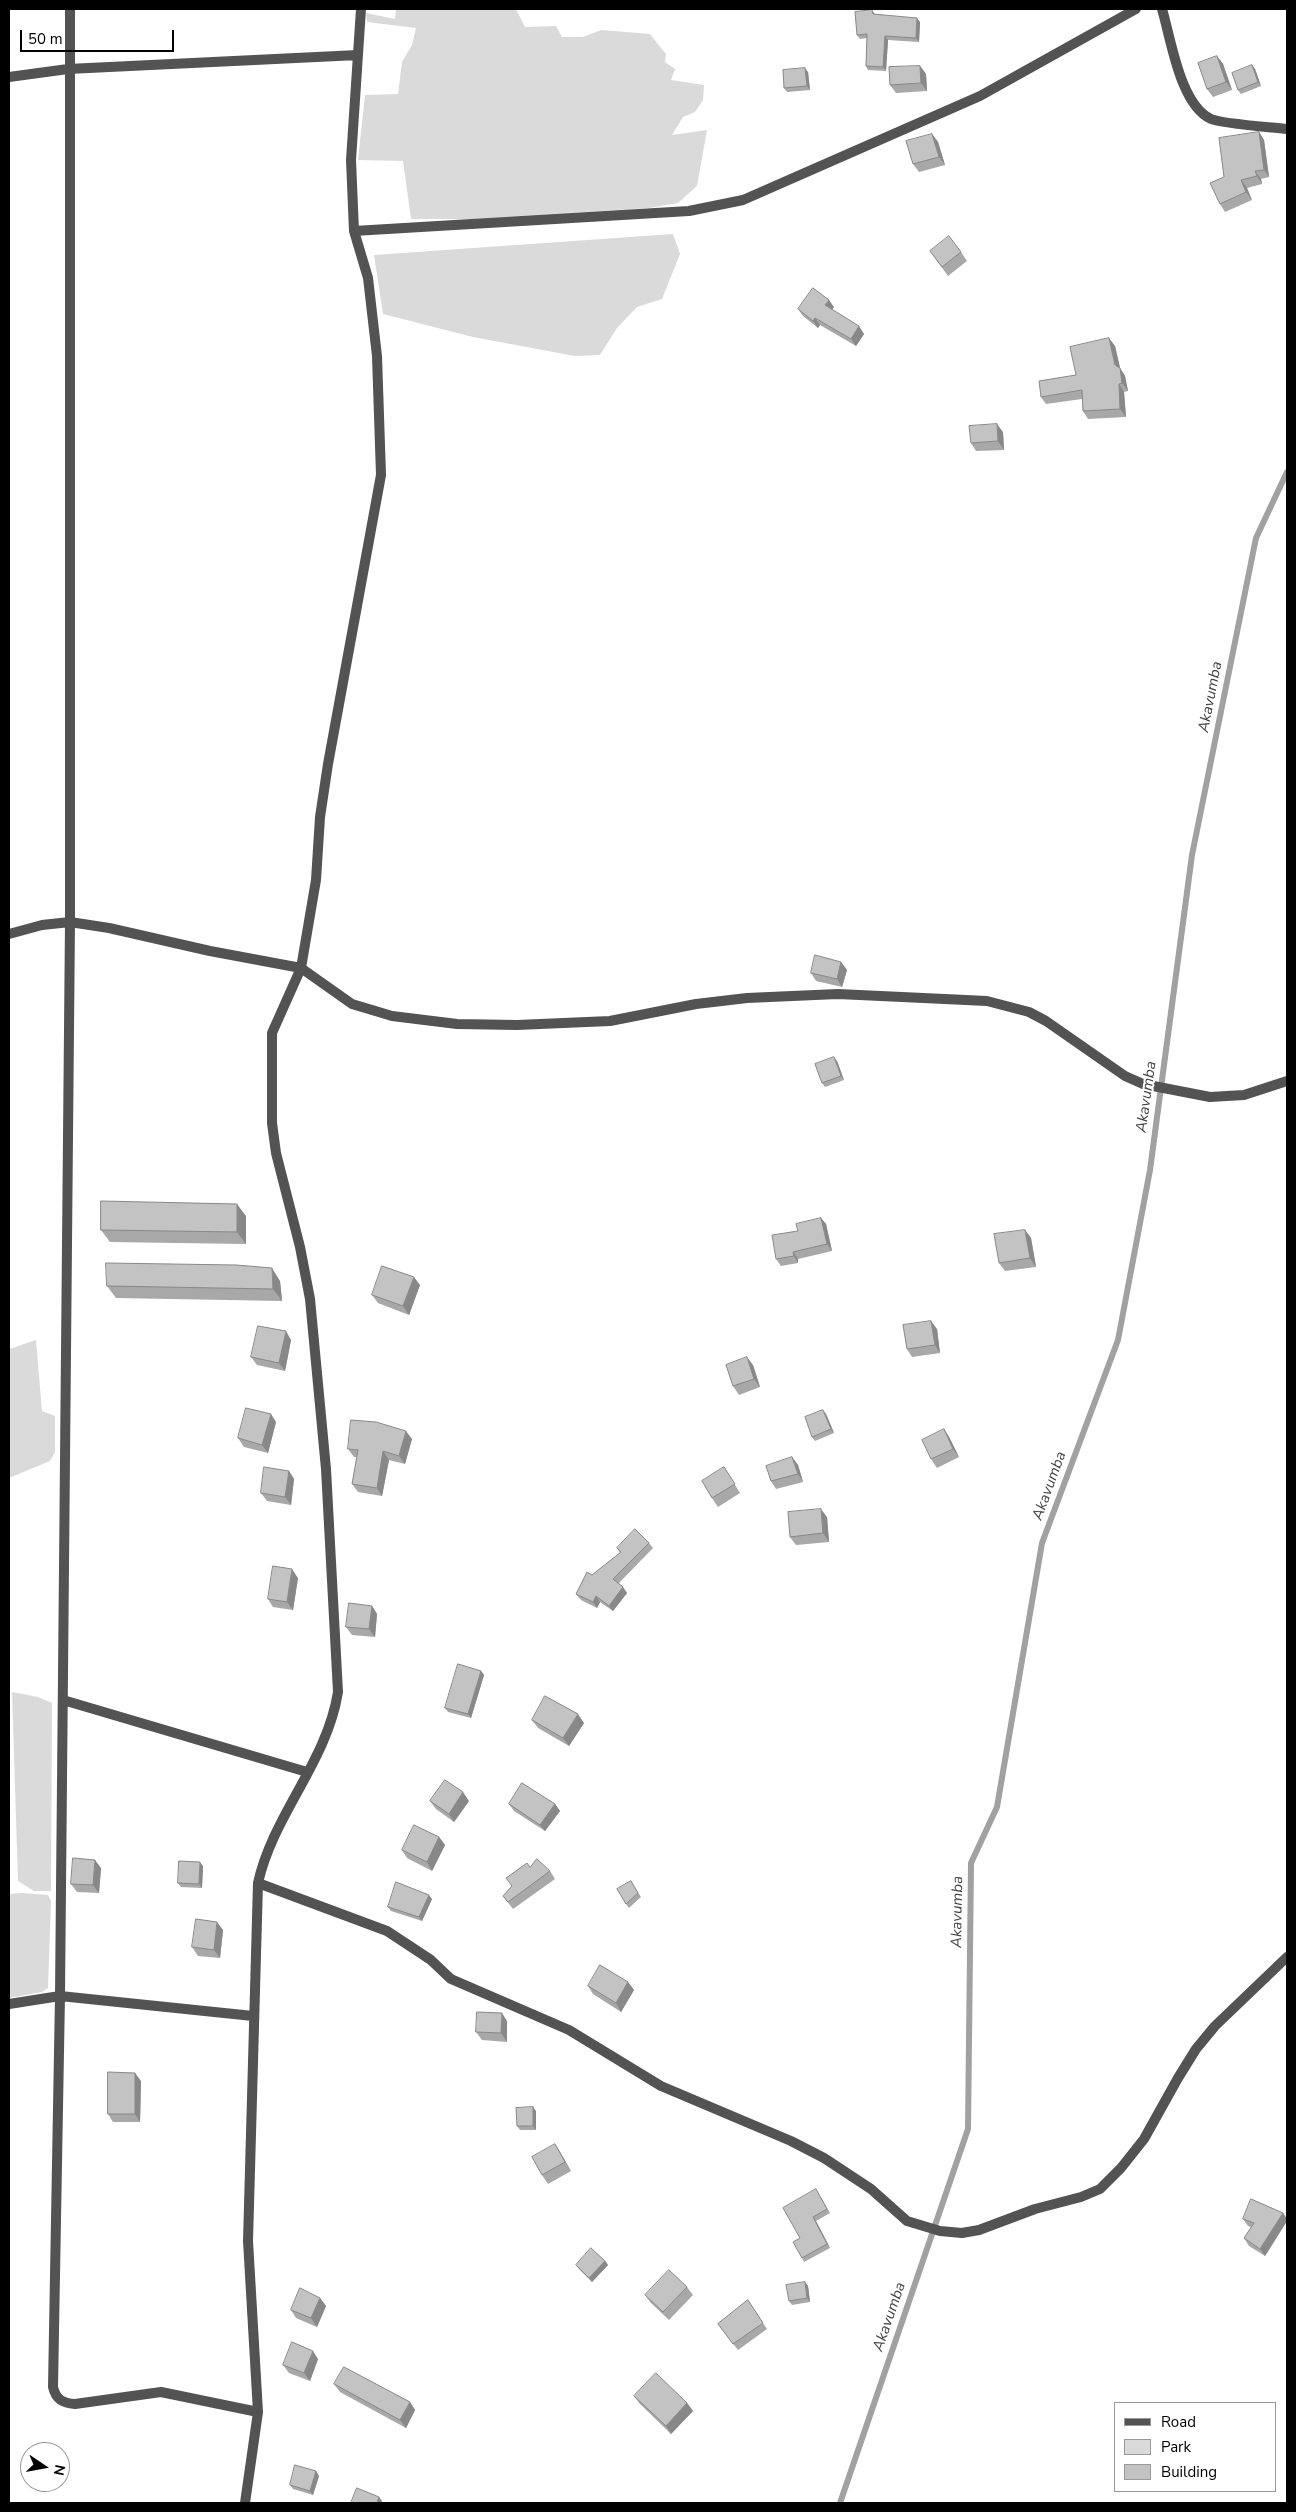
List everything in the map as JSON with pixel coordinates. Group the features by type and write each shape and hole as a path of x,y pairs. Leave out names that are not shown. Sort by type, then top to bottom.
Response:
{"street":[{"path":"70,9 68,69 70,922 60,1996 53,2387 55,2394 61,2401 75,2404 161,2392 258,2412"},
{"path":"245,2503 258,2412 248,2242 258,1883 268,1848 326,1737 334,1713 338,1692 326,1469 310,1298 300,1247 276,1153 272,1123 272,1033 301,968 316,880 320,817 328,764 381,475 377,356 368,278 354,231 351,160 361,9"},
{"path":"354,231 689,211 743,200 980,96 1136,9"},
{"path":"1162,9 1187,94 1197,110 1212,120 1287,129"},
{"path":"9,76 68,69 358,55"},
{"path":"9,934 42,925 70,922 109,928 210,951 301,968 352,1004 392,1016 457,1024 517,1025 610,1021 696,1004 747,998 838,994 987,1001 1021,1009 1046,1021 1125,1076 1143,1084 1218,1097 1244,1095 1287,1081"},
{"path":"63,1700 307,1772"},
{"path":"258,1883 387,1931 431,1960 451,1979 569,2030 661,2086 791,2141 824,2158 871,2189 907,2221 940,2231 962,2233 989,2227 1035,2209 1081,2197 1100,2189 1121,2168 1144,2139 1182,2071 1214,2026 1287,1957"},
{"path":"9,2004 60,1996 253,2016"}],"green space":[{"path":"396,9 516,9 525,27 556,26 562,37 583,37 601,30 650,34 666,54 665,62 675,69 671,80 704,85 703,100 695,112 683,117 672,135 707,130 697,186 678,203 649,208 470,219 411,219 403,161 358,160 365,95 398,94 402,62 412,45 416,28 367,22 366,13 395,19"},
{"path":"673,234 680,254 662,299 637,307 617,328 600,355 575,356 473,337 383,314 374,255"},
{"path":"36,1340 42,1411 55,1416 55,1452 50,1461 9,1478 9,1349"},
{"path":"12,1692 38,1697 52,1703 51,1891 34,1891 18,1881"},
{"path":"9,1894 48,1895 51,1901 48,1988 42,1992 9,1998"}],"building":[{"path":"872,10 873,14 917,18 916,38 885,36 883,67 866,66 867,34 857,35 855,12"},
{"path":"1217,56 1226,82 1207,89 1198,63"},
{"path":"1252,65 1258,82 1238,90 1232,73"},
{"path":"920,66 921,83 890,85 889,67"},
{"path":"805,68 807,86 784,88 783,70"},
{"path":"1259,132 1264,170 1255,171 1257,176 1241,180 1246,192 1220,204 1210,183 1224,177 1219,138"},
{"path":"932,134 939,157 913,164 906,141"},
{"path":"949,236 961,252 942,267 930,251"},
{"path":"813,288 829,300 825,305 859,326 851,339 815,318 813,321 798,309"},
{"path":"1109,338 1115,365 1120,368 1122,383 1119,384 1120,409 1083,411 1082,390 1041,397 1039,381 1076,375 1070,347"},
{"path":"997,424 998,441 971,443 969,426"},
{"path":"815,955 841,962 837,979 811,973"},
{"path":"834,1057 841,1076 822,1083 815,1064"},
{"path":"101,1201 237,1204 237,1232 101,1230"},
{"path":"821,1218 827,1244 793,1252 794,1256 776,1259 772,1235 798,1231 796,1224"},
{"path":"1025,1230 1030,1258 999,1263 994,1234"},
{"path":"106,1263 236,1265 272,1268 273,1289 107,1286"},
{"path":"382,1266 414,1277 403,1306 372,1295"},
{"path":"931,1321 935,1345 907,1349 903,1325"},
{"path":"258,1326 286,1331 279,1363 251,1357"},
{"path":"747,1357 754,1379 733,1386 726,1365"},
{"path":"246,1408 271,1414 262,1445 238,1438"},
{"path":"823,1410 831,1429 812,1437 805,1417"},
{"path":"351,1420 376,1422 406,1431 399,1456 383,1451 377,1488 352,1484 358,1450 348,1449"},
{"path":"944,1429 953,1449 931,1459 922,1440"},
{"path":"792,1457 798,1474 771,1481 766,1466"},
{"path":"264,1467 289,1471 285,1497 261,1493"},
{"path":"724,1467 735,1484 712,1498 702,1481"},
{"path":"821,1509 823,1533 790,1537 788,1512"},
{"path":"635,1529 649,1543 613,1579 623,1587 609,1606 596,1596 593,1602 576,1594 587,1572 592,1575 621,1552 617,1548"},
{"path":"273,1566 292,1569 287,1602 268,1599"},
{"path":"349,1603 372,1606 369,1629 346,1627"},
{"path":"458,1664 481,1671 468,1714 445,1708"},
{"path":"545,1696 578,1714 563,1738 532,1720"},
{"path":"445,1780 463,1792 449,1814 430,1801"},
{"path":"522,1783 555,1804 540,1825 509,1804"},
{"path":"414,1825 439,1837 427,1862 402,1850"},
{"path":"73,1858 95,1860 93,1885 71,1884"},
{"path":"537,1859 550,1871 508,1902 503,1896 512,1886 506,1878 527,1863 530,1867"},
{"path":"179,1861 200,1862 199,1884 178,1883"},
{"path":"631,1881 638,1893 626,1904 617,1889"},
{"path":"396,1882 429,1895 419,1917 388,1907"},
{"path":"196,1919 217,1922 214,1950 192,1947"},
{"path":"600,1965 628,1982 616,2003 588,1986"},
{"path":"477,2012 502,2013 501,2033 476,2032"},
{"path":"108,2072 135,2073 135,2114 108,2114"},
{"path":"533,2107 533,2126 517,2126 516,2108"},
{"path":"555,2144 565,2162 542,2175 532,2157"},
{"path":"816,2189 827,2209 813,2217 827,2244 802,2258 793,2242 800,2238 783,2208"},
{"path":"1251,2199 1283,2213 1260,2249 1244,2238 1254,2223 1243,2219"},
{"path":"591,2248 605,2261 589,2278 576,2265"},
{"path":"669,2270 687,2287 663,2312 645,2295"},
{"path":"805,2282 807,2298 789,2301 786,2285"},
{"path":"300,2288 320,2298 311,2318 291,2310"},
{"path":"748,2300 763,2323 733,2344 718,2324"},
{"path":"292,2342 313,2351 304,2373 283,2365"},
{"path":"344,2367 410,2402 400,2420 334,2384"},
{"path":"656,2373 687,2403 666,2426 634,2396"},
{"path":"295,2465 316,2471 310,2491 290,2485"},
{"path":"357,2488 379,2497 377,2503 351,2503"}],"waterway":[{"name":"Akavumba","path":"840,2503 968,2129 971,1863 997,1807 1042,1543 1118,1340 1150,1170 1192,855 1256,538 1287,472"}]}
